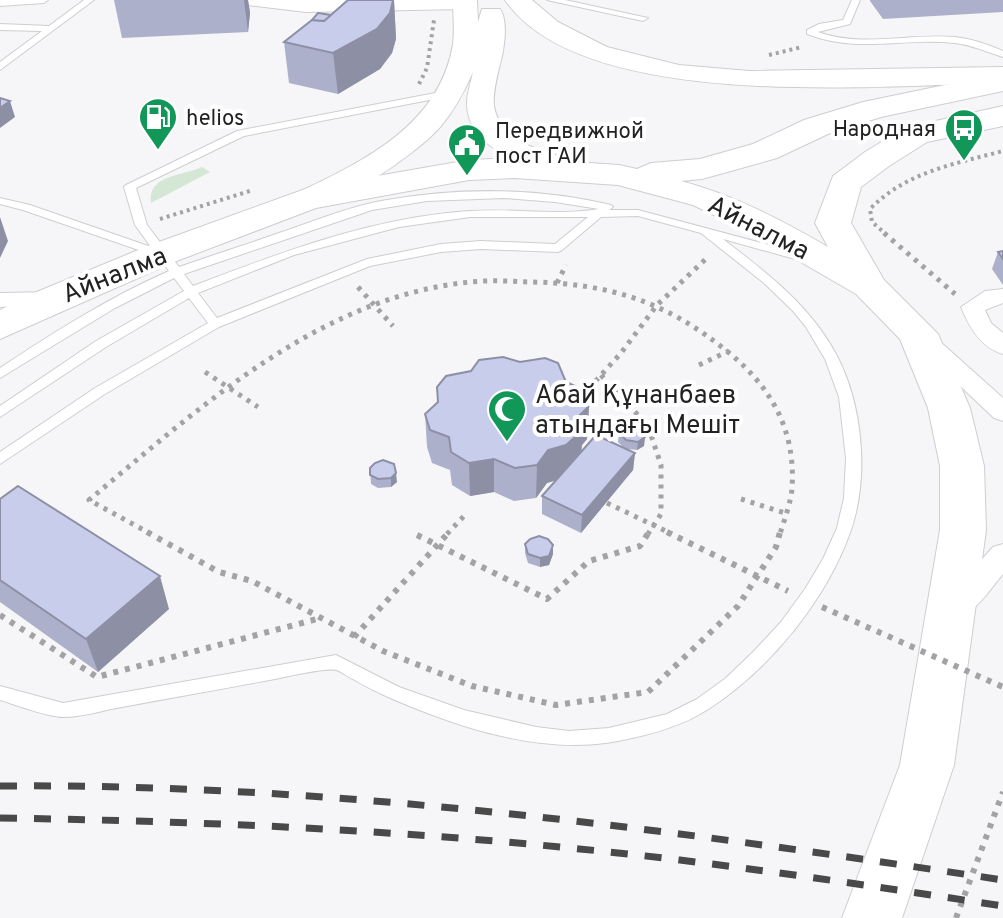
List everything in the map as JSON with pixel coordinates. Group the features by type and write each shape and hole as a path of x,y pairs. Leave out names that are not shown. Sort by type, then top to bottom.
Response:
{"highway":[{"path":"608,174 702,169 765,151 816,127 874,109 1003,82"},
{"path":"853,276 833,223 845,183 916,135 1003,116"},
{"name":"Айналма","path":"0,326 160,250 308,199 469,170 515,168 608,174 705,198 762,224 853,276 918,334 949,408 962,466 963,530 927,765 872,918"}],"main road":[{"path":"517,0 549,27 598,53 679,73 749,79 1003,75"},
{"path":"308,199 373,168 423,132 451,93 466,44 474,1"},
{"path":"474,1 491,44 480,105 490,132 516,151 608,174"}],"street":[{"path":"247,0 306,7 474,1"},
{"path":"1003,296 993,296 972,307 981,327 1003,346"},
{"path":"0,300 53,299"},
{"path":"918,334 975,390 1003,412"},
{"path":"951,613 1003,555"}],"lane":[{"path":"0,3 44,0"},
{"path":"0,67 90,0"},
{"path":"551,0 643,18"},
{"path":"856,0 847,22 822,26 810,32 826,41 920,38 965,41 1003,54"},
{"path":"0,27 52,29"},
{"path":"215,324 160,250 130,187 241,133 451,93"},
{"path":"0,201 160,250 320,222 397,201 503,193 574,200 638,213 853,276"},
{"path":"0,459 100,391 215,324 356,267 400,254 481,245 558,248 600,211"},
{"path":"0,412 101,344 190,292 290,253 398,224 470,214 638,213"},
{"path":"0,693 63,710 336,662 360,677 480,724 538,736 599,737 677,717 727,687 766,652 806,599 833,555 851,500 848,398 823,342 789,297 704,230"},
{"path":"0,374 63,332 160,250"}],"path":[{"path":"412,100 427,68 434,32 434,3"},
{"path":"972,307 881,231 872,222 870,209 882,194 906,179 1003,151"},
{"path":"160,250 255,190"},
{"path":"574,405 657,305 721,244"},
{"path":"557,283 566,265"},
{"path":"484,281 557,283 625,293 657,305 700,329 755,374 780,416 791,448 792,490 776,547 738,606 648,692 556,705 472,686 354,637 252,581 219,572 89,500 230,388 331,322 373,305 424,290 484,281"},
{"path":"358,287 393,326"},
{"path":"699,365 729,351"},
{"path":"205,372 258,407"},
{"path":"417,535 547,599 589,561 640,546 661,514 661,465 648,426 601,375"},
{"path":"741,499 785,513"},
{"path":"607,503 757,577 1003,687"},
{"path":"354,637 464,516"},
{"path":"0,615 97,677 322,618"},
{"path":"956,918 1003,792"}],"green space":[{"path":"202,167 210,172 151,203 151,193 161,181"}],"building":[{"path":"348,0 393,0 390,13 377,29 333,53 284,42 312,20 324,21"},
{"path":"318,13 331,15 324,21 312,20"},
{"path":"0,98 10,101 0,108"},
{"name":"Абай Құнанбаев атындағы Мешіт","path":"503,357 520,362 545,358 558,363 566,382 584,390 589,406 576,419 582,431 566,445 548,450 537,465 515,468 494,459 469,463 451,452 449,437 430,430 425,414 438,402 437,387 446,376 471,371 479,360"},
{"path":"636,424 645,431 645,437 638,442 626,440 619,433 624,426"},
{"path":"596,435 635,453 582,515 542,496"},
{"path":"383,460 394,464 396,473 391,478 378,479 370,475 370,468"},
{"path":"18,486 160,576 86,639 0,580 0,499"},
{"path":"539,536 553,545 549,556 540,558 528,554 525,544"}],"railway":[{"path":"0,786 252,792 377,801 629,827 1003,880"},
{"path":"0,818 285,827 499,841 733,867 1003,906"}],"place":[{"name":"helios","path":"158,151"},
{"name":"Народная","path":"964,162"},
{"name":"Передвижной пост ГАИ","path":"467,177"},
{"name":"Абай Құнанбаев атындағы Мешіт","path":"507,443"}]}
